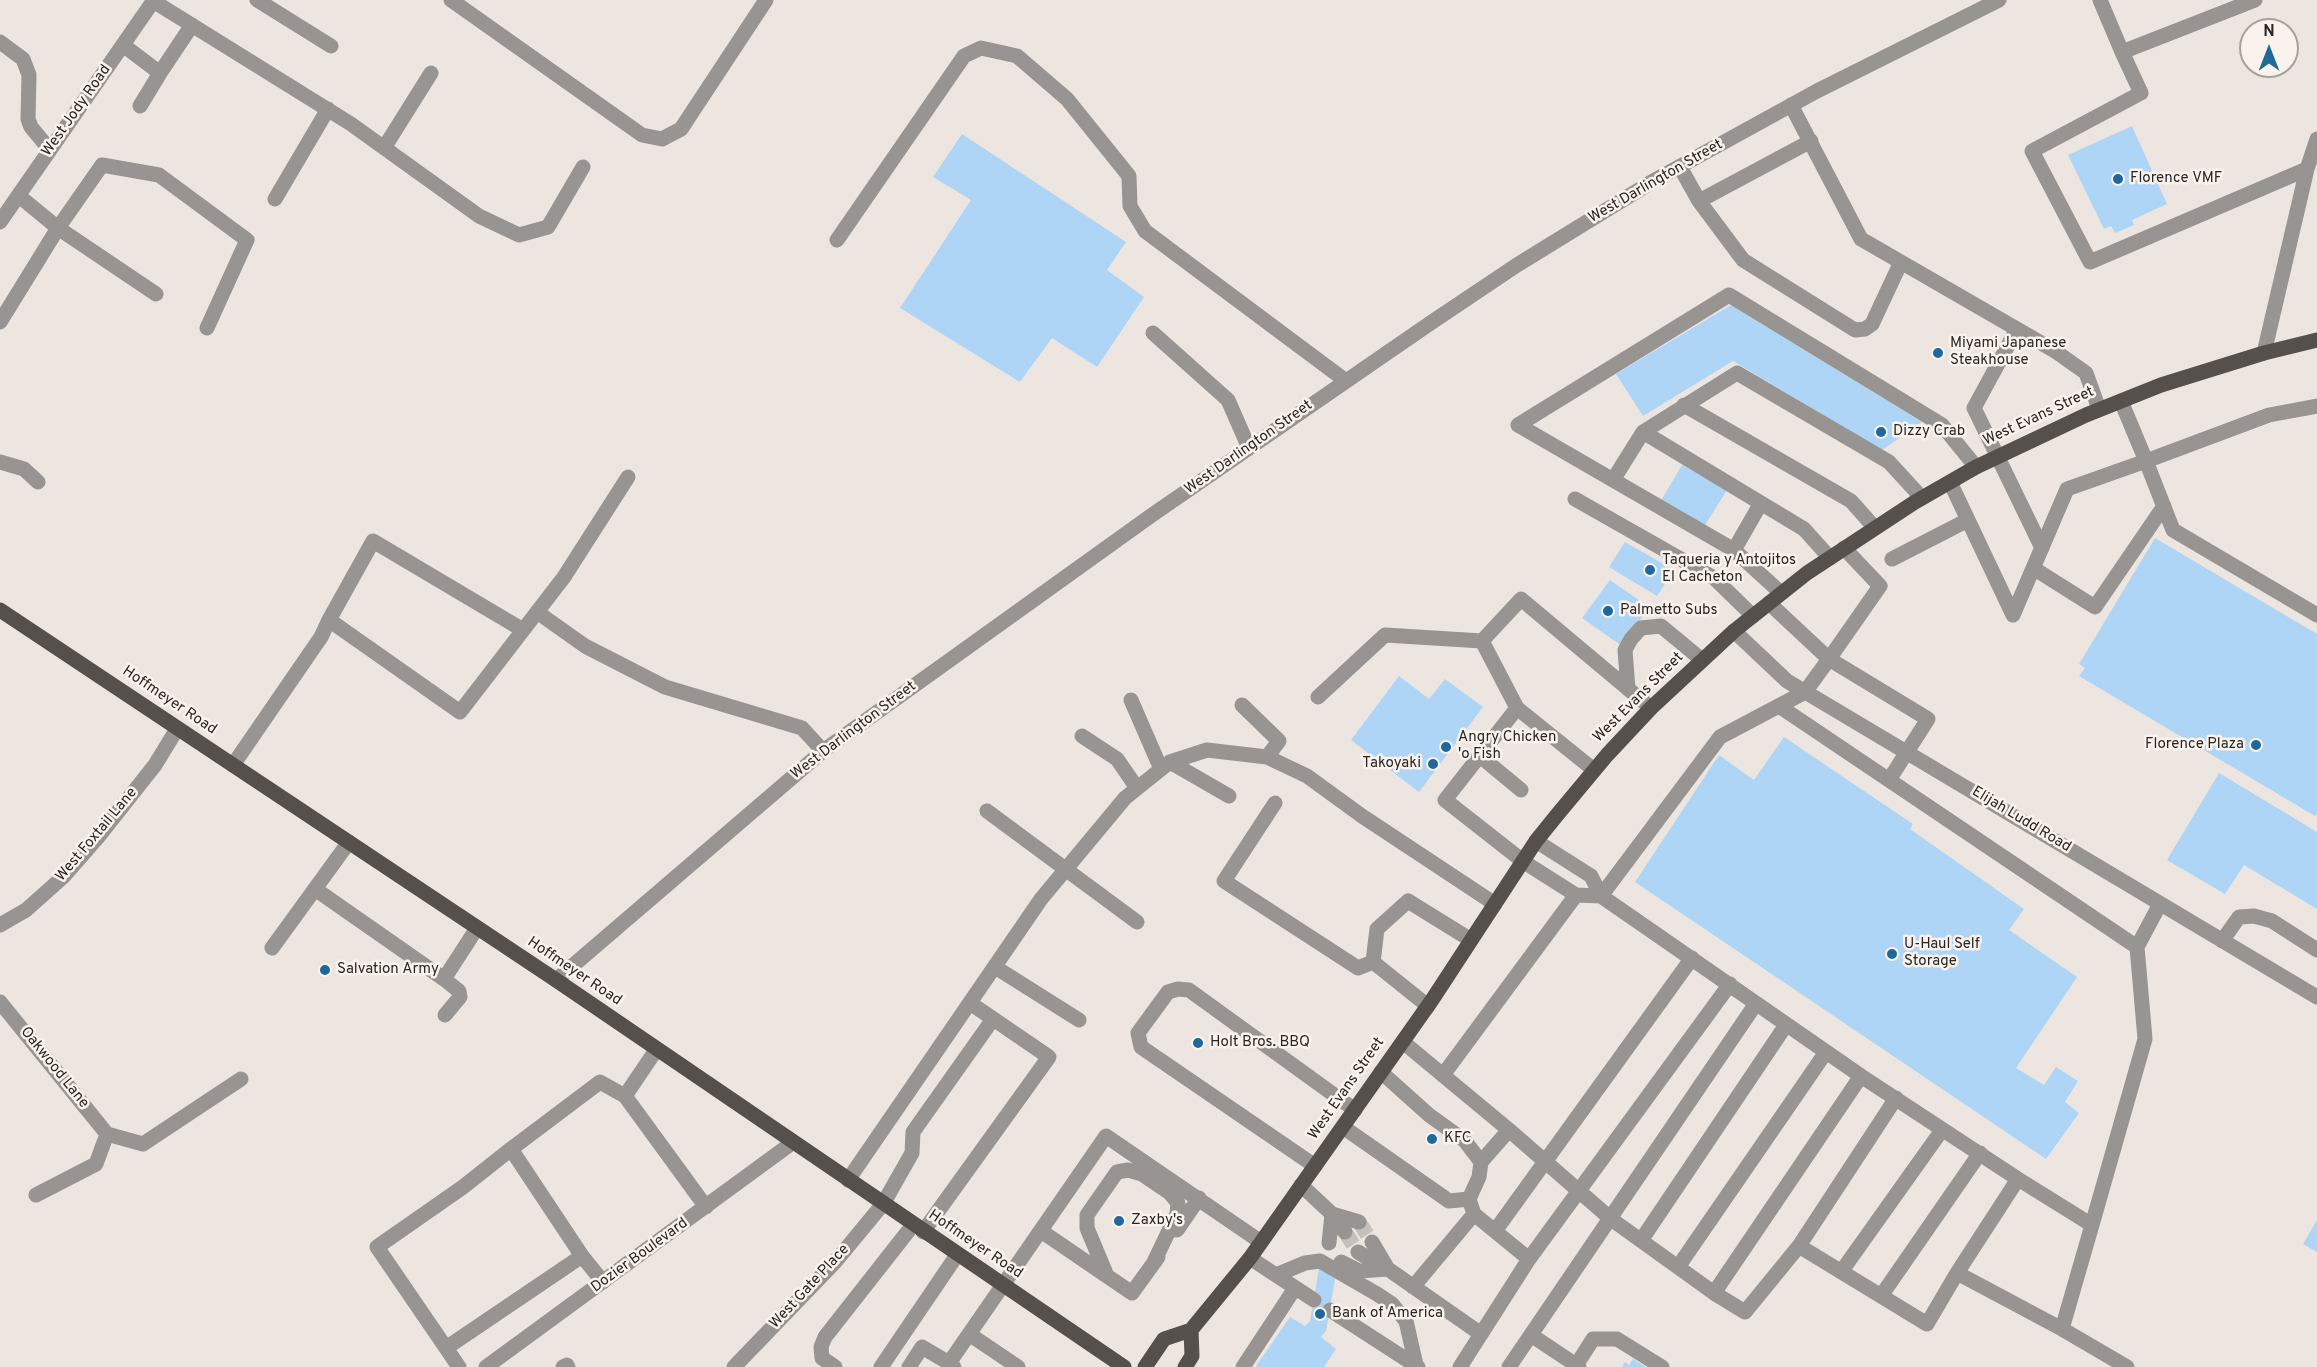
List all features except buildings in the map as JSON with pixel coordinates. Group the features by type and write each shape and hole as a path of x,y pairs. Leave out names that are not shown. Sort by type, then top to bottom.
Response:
{"main road":[{"name":"West Evans Street","path":"1191,1330 1250,1258 1403,1042 1536,841 1594,770 1651,708 1734,631 1844,548 1922,498 1998,456 2100,409 2161,385 2264,353 2317,340"},
{"name":"Hoffmeyer Road","path":"0,610 556,980 792,1143 1124,1367"},
{"path":"1145,1367 1164,1339 1191,1330 1192,1356 1185,1367"}],"street":[{"path":"257,0 331,46"},
{"path":"451,0 642,135 662,139 681,129 766,0"},
{"name":"West Darlington Street","path":"556,980 824,751 1152,515 1346,381 1517,265 1680,167 1791,105 1999,0"},
{"path":"2100,0 2141,93 2032,152 2090,262 2307,169"},
{"path":"2122,52 2255,0"},
{"path":"153,1 328,110 479,216 519,235 548,227 583,167"},
{"name":"West Jody Road","path":"0,222 153,1"},
{"path":"140,106 192,26"},
{"path":"0,42 23,59 29,75 28,119 31,127 50,150"},
{"path":"123,45 160,73"},
{"path":"837,240 964,56 981,48 1017,56 1067,99 1129,176 1130,206 1144,231 1346,381"},
{"path":"384,148 431,73"},
{"path":"1791,105 1861,240 2055,351 2086,374 2100,409"},
{"path":"275,199 328,110"},
{"path":"1700,201 1811,141"},
{"path":"2264,353 2307,169 2317,141"},
{"path":"0,322 58,228 102,165 159,175 247,240 207,328"},
{"path":"1680,167 1700,201 1743,260 1855,330 1865,329 1872,324 1901,262"},
{"path":"19,196 58,228 156,294"},
{"path":"1889,780 1928,719 1829,659 1734,550 1518,425 1729,295 1942,425 1976,467"},
{"path":"2017,329 1974,408 2042,548"},
{"path":"1153,333 1228,400 1249,448"},
{"path":"1613,480 1643,432 1737,373 1889,462 1922,498"},
{"path":"2121,401 2173,530 2317,615"},
{"path":"1684,405 1851,501 1875,528"},
{"path":"1950,482 2013,615 2067,489 2146,462 2269,415 2317,406"},
{"path":"1643,432 1804,529 1830,558"},
{"path":"0,462 24,469 38,482"},
{"path":"328,620 460,712 564,577 628,477"},
{"path":"1575,499 1714,578 1753,616"},
{"path":"1734,550 1761,503"},
{"path":"2033,568 2096,607 2164,506"},
{"path":"1892,559 1968,520"},
{"path":"233,765 321,637 328,620 373,541 523,630"},
{"path":"1601,896 1720,737 1805,692 1880,586 1844,548"},
{"path":"1318,697 1385,635 1482,640 1521,599 1651,708"},
{"path":"537,612 585,646 665,687 802,728 824,751"},
{"path":"1628,689 1625,650 1641,628 1661,626 1702,660"},
{"name":"Elijah Ludd Road","path":"1734,631 1787,681 2316,996"},
{"path":"1482,640 1516,708 1594,770"},
{"path":"1131,700 1166,765 1228,796"},
{"path":"1242,705 1279,741 1267,757"},
{"path":"1779,706 2137,947"},
{"path":"1516,708 1445,800 1524,862 1576,895 1601,896"},
{"name":"West Foxtail Lane","path":"0,926 26,910 63,877 155,765 177,729"},
{"path":"1082,736 1117,759 1137,788"},
{"path":"848,1180 1041,899 1125,798 1166,765 1207,750 1267,757 1307,776 1362,816 1495,904"},
{"path":"1480,756 1521,790"},
{"path":"1275,803 1224,881 1358,968 1373,962"},
{"path":"987,811 1137,922"},
{"path":"1536,841 1591,876 1601,896 1730,984 1755,1005 1942,1130 2092,1225"},
{"path":"272,948 349,842"},
{"path":"315,889 459,991 460,997 445,1015"},
{"path":"1443,1075 1576,895"},
{"path":"1373,962 1377,929 1408,901 1472,940"},
{"path":"2062,1329 2145,1039 2137,947 2160,904"},
{"path":"2222,941 2239,917 2254,916 2272,921 2317,950"},
{"path":"444,979 477,928"},
{"path":"1495,1231 1692,958"},
{"path":"1373,962 1428,1006"},
{"path":"994,967 1078,1020"},
{"path":"1460,1367 1529,1259 1730,984"},
{"path":"1315,1166 1141,1047 1138,1033 1168,992 1178,989 1189,990 1355,1110"},
{"name":"Oakwood Lane","path":"0,1002 107,1134"},
{"path":"835,1367 822,1358 821,1347 825,1337 918,1228 1049,1057 970,1003"},
{"path":"1509,1367 1755,1005"},
{"name":"West Gate Place","path":"734,1367 835,1262 883,1204 912,1153 913,1132 993,1019"},
{"path":"1641,1239 1786,1024"},
{"path":"1403,1042 1611,1219 1714,1293 1745,1312 1799,1246 1896,1098"},
{"path":"625,1096 656,1050"},
{"path":"1678,1267 1826,1052"},
{"path":"1381,1072 1429,1115 1465,1141 1481,1162"},
{"path":"1714,1293 1861,1076"},
{"path":"36,1195 96,1164 107,1134 143,1144 241,1079"},
{"path":"459,1367 377,1247 463,1186 600,1082 625,1096 706,1207"},
{"path":"1343,1126 1449,1201 1469,1199"},
{"path":"1509,1130 1481,1162 1479,1177 1469,1199 1474,1214 1529,1259"},
{"path":"1841,1272 1942,1130"},
{"path":"909,1367 922,1347 952,1365 969,1334 1106,1136 1261,1242"},
{"name":"Dozier Boulevard","path":"486,1367 792,1143"},
{"path":"512,1149 582,1256 603,1282"},
{"path":"1881,1296 1980,1153"},
{"path":"1107,1276 1087,1228 1087,1215 1117,1172 1128,1170 1142,1174 1170,1193 1178,1203 1177,1214 1153,1264"},
{"path":"1799,1246 1928,1324 1957,1273 2018,1179"},
{"path":"1301,1185 1332,1214 1346,1232"},
{"path":"1041,1231 1132,1293 1199,1198"},
{"path":"1332,1214 1359,1222"},
{"path":"1329,1244 1332,1214"},
{"path":"1413,1287 1474,1214"},
{"path":"1372,1242 1388,1269"},
{"path":"1358,1252 1388,1269 1481,1334"},
{"path":"881,1367 957,1255"},
{"path":"446,1348 582,1256"},
{"path":"1250,1258 1314,1300"},
{"path":"1276,1275 1305,1263 1320,1261 1377,1294 1392,1304 1406,1321 1417,1366"},
{"path":"1341,1262 1359,1271 1388,1269"},
{"path":"1957,1273 2062,1329 2127,1367"},
{"path":"1243,1367 1295,1288"},
{"path":"1329,1310 1417,1366"},
{"path":"969,1334 1018,1367"},
{"path":"1531,1335 1577,1366 1593,1339 1617,1339 1662,1367"},
{"path":"563,1367 567,1365 568,1367"}],"tunnel":[{"path":"1359,1222 1372,1242"},
{"path":"1345,1232 1358,1252"}],"place":[{"name":"Florence VMF","path":"2118,179"},
{"name":"Miyami Japanese Steakhouse","path":"1938,353"},
{"name":"Dizzy Crab","path":"1881,432"},
{"name":"Taqueria y Antojitos El Cacheton","path":"1650,570"},
{"name":"Palmetto Subs","path":"1608,611"},
{"name":"Florence Plaza","path":"2256,745"},
{"name":"Angry Chicken 'o Fish","path":"1446,747"},
{"name":"Takoyaki","path":"1433,764"},
{"name":"U-Haul Self Storage","path":"1892,954"},
{"name":"Salvation Army","path":"325,970"},
{"name":"Holt Bros. BBQ","path":"1198,1043"},
{"name":"KFC","path":"1432,1139"},
{"name":"Zaxby's","path":"1119,1221"},
{"name":"Bank of America","path":"1320,1314"}]}
